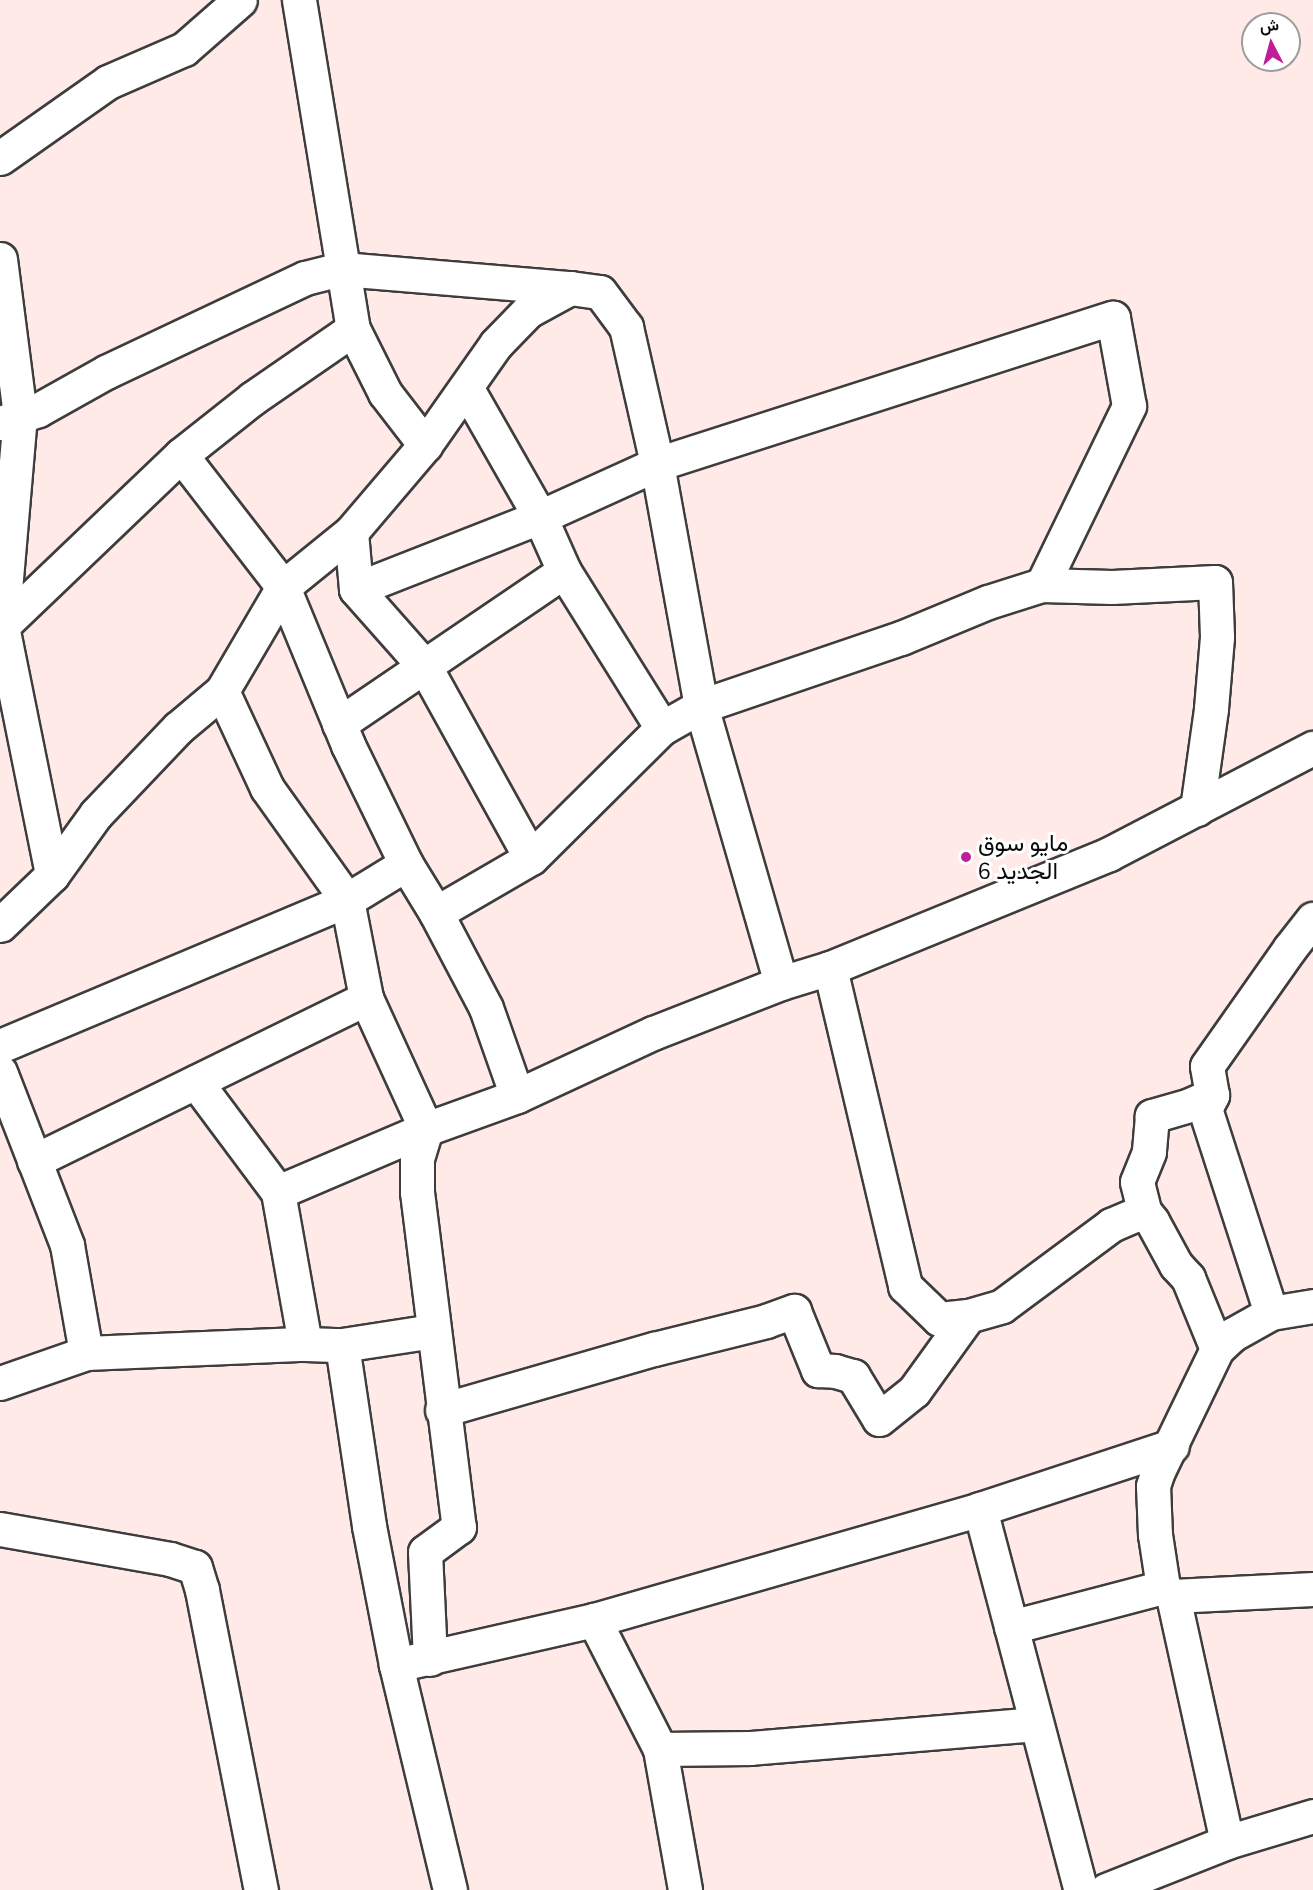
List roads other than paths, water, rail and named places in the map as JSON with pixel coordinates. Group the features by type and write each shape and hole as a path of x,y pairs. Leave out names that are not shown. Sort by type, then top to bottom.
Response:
{"street":[{"path":"0,158 108,82 184,49 240,0"},
{"path":"299,0 353,329 385,393 425,444"},
{"path":"0,259 10,419 2,626 52,875"},
{"path":"10,419 38,410 106,372 304,278 342,269 600,292 626,327 657,464 700,706 781,983"},
{"path":"0,925 52,875 96,814 178,728 222,691 283,587 351,532 425,444 467,389 496,344 528,311 570,288"},
{"path":"356,589 540,517 657,464 1113,318 1129,406 1042,585"},
{"path":"2,626 182,455 254,398 353,329"},
{"path":"467,389 540,517 564,571 662,728"},
{"path":"182,455 283,587 339,724 406,864 436,913 486,1008 517,1096"},
{"path":"351,532 356,589 424,667 531,858"},
{"path":"339,724 564,571"},
{"path":"436,913 531,858 662,728 700,706 901,638 988,602 1042,585 1112,587 1215,582 1217,637 1211,709 1197,809"},
{"path":"222,691 267,788 347,900 366,998 426,1129 417,1159 417,1192 442,1410 459,1527 425,1552 430,1659"},
{"path":"278,1192 426,1129 517,1096 653,1034 781,983 830,968 1109,854 1313,748"},
{"path":"0,1046 347,900 406,864"},
{"path":"1271,1313 1205,1109 1212,1095 1207,1066 1313,919"},
{"path":"830,968 905,1286 939,1320 968,1316 1002,1305 1111,1225 1144,1211"},
{"path":"34,1161 366,998"},
{"path":"0,1072 67,1245 86,1353"},
{"path":"196,1082 278,1192 304,1344"},
{"path":"1212,1095 1190,1105 1152,1116 1149,1152 1137,1182 1144,1211 1176,1265 1188,1278 1217,1349"},
{"path":"1227,1842 1155,1535 1153,1486 1158,1471 1217,1349 1232,1335 1271,1313 1313,1306"},
{"path":"442,1410 654,1349 766,1321 794,1311 818,1370 835,1371 853,1376 879,1419 914,1391 968,1316"},
{"path":"0,1383 86,1353 304,1344 342,1345 434,1331"},
{"path":"342,1345 369,1526 396,1665 450,1890"},
{"path":"396,1665 594,1620 980,1509 1172,1446"},
{"path":"980,1509 1035,1724 1081,1890"},
{"path":"0,1529 170,1560 195,1567 202,1590 261,1890"},
{"path":"1011,1627 1168,1591 1313,1589"},
{"path":"594,1620 660,1749 685,1890"},
{"path":"660,1749 750,1748 1035,1724"},
{"path":"1106,1890 1227,1842 1313,1816"}],"place":[{"name":"مايو سوق 6 الجديد","path":"966,857"}]}
